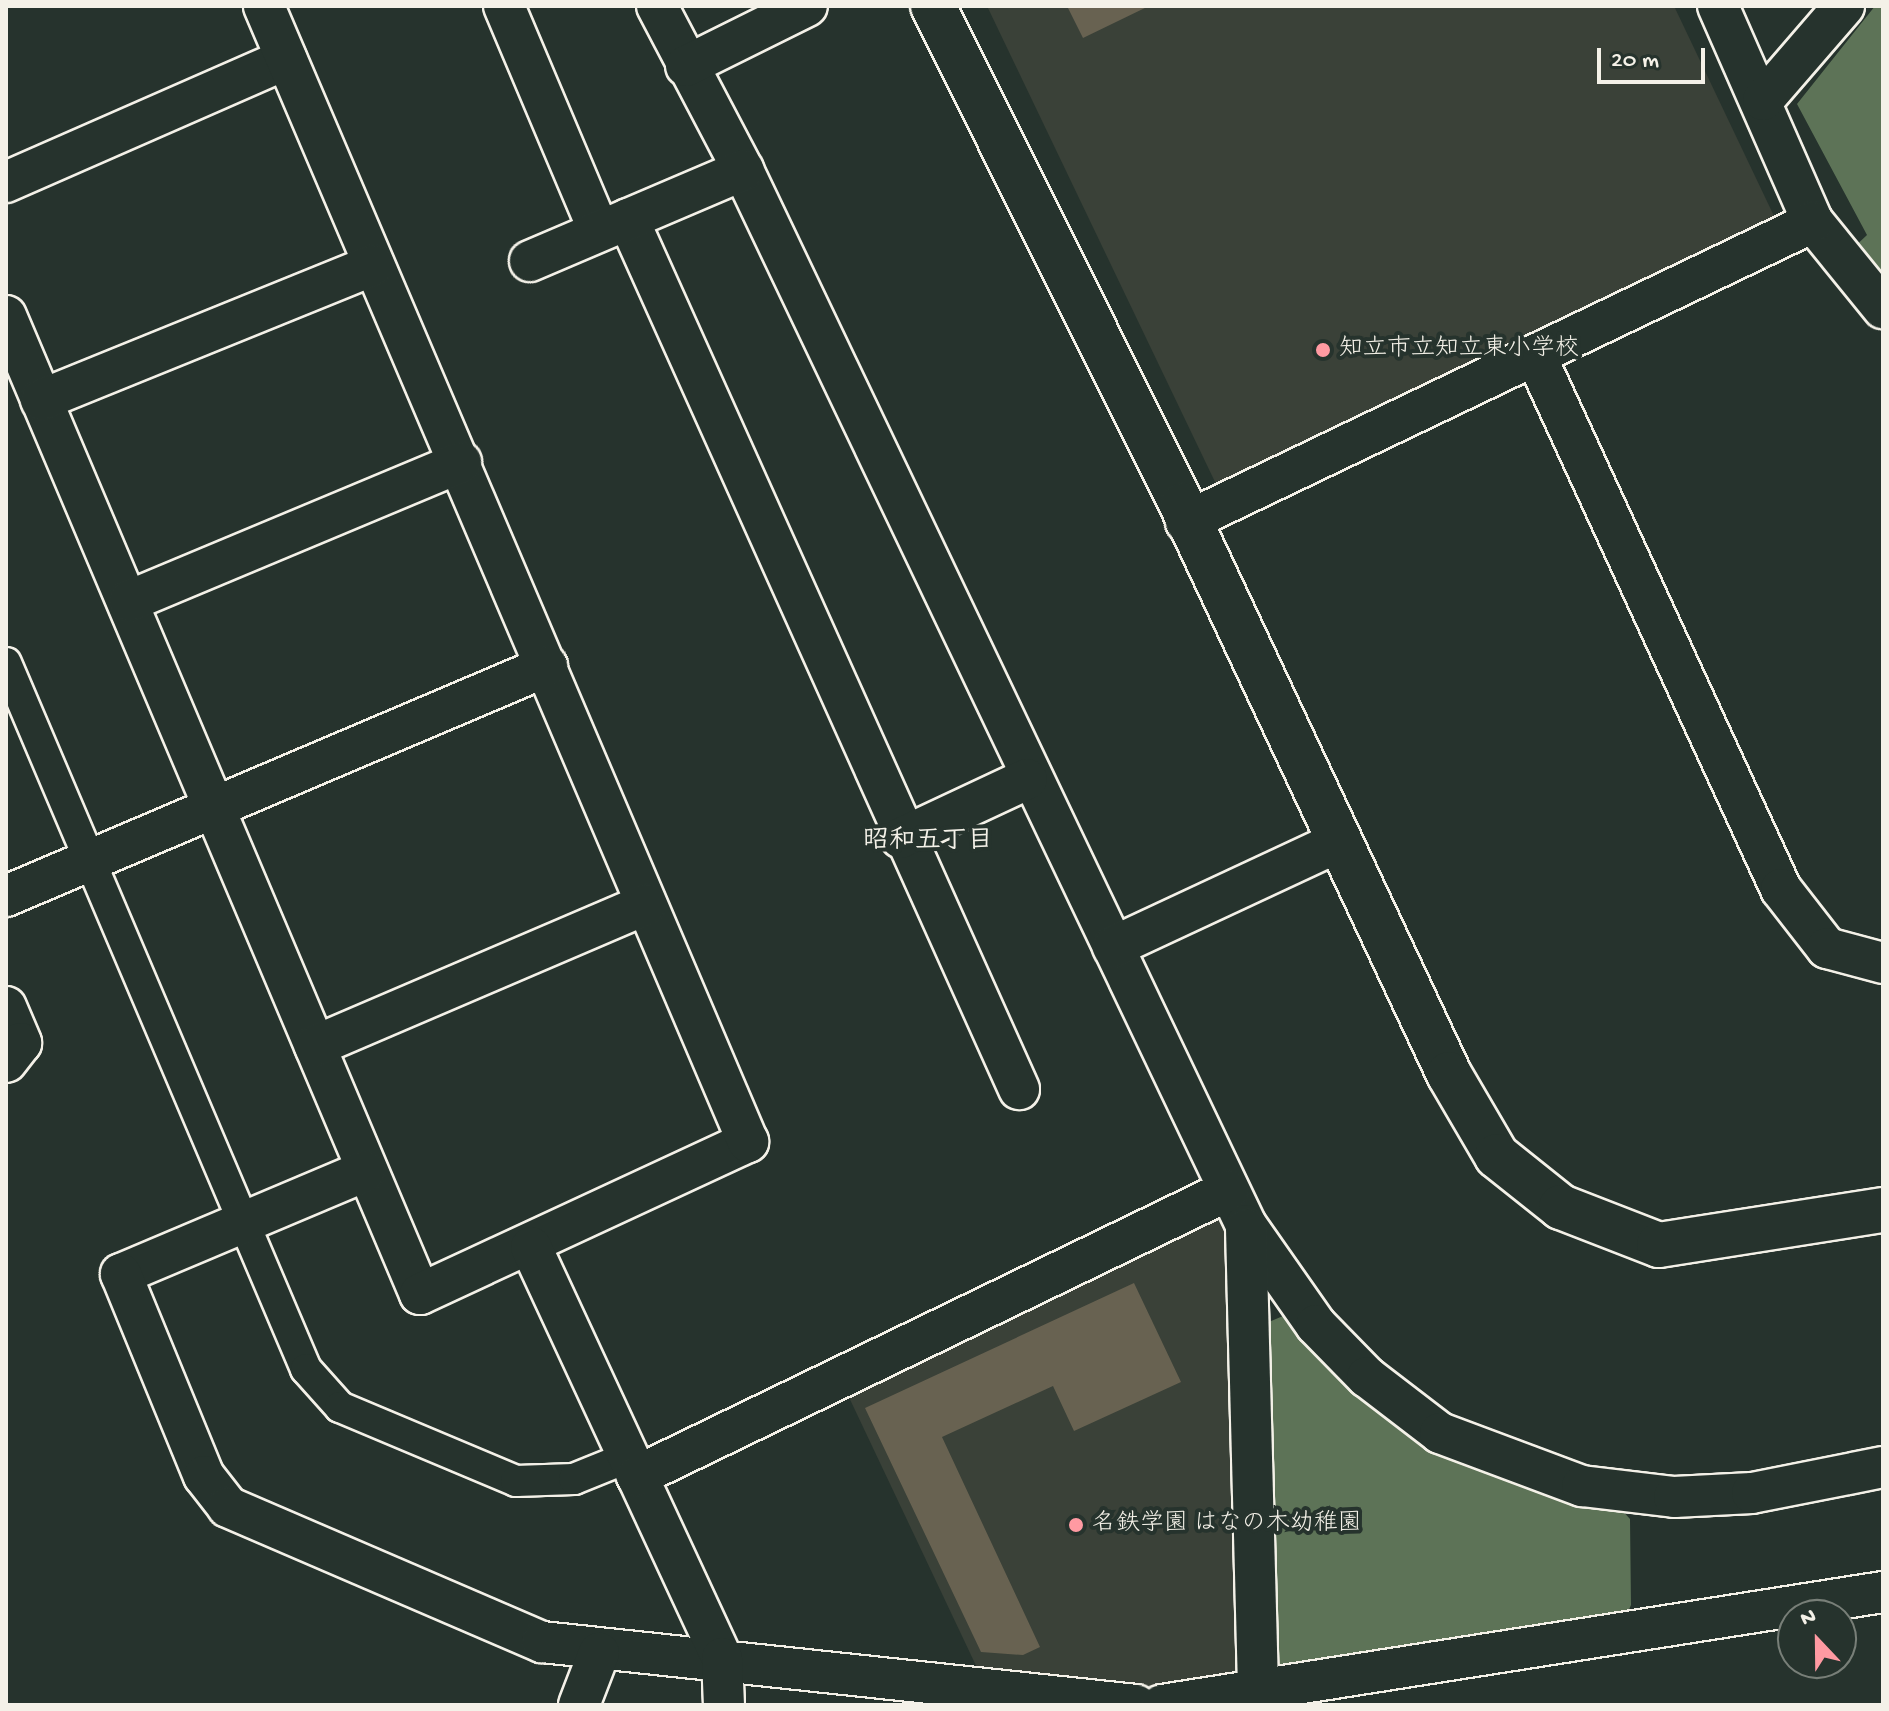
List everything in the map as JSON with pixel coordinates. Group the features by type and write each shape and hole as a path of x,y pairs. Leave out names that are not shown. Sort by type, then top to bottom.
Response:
{"street":[{"path":"6,316 129,601 365,1171 420,1294 531,1247 748,1142 461,462 264,6"},
{"path":"504,6 613,225 1019,1089"},
{"path":"657,6 743,170 1027,779 1113,947 1237,1207 1291,1293 1367,1377 1440,1433 1504,1461 1582,1486 1674,1497 1752,1493 1883,1467"},
{"path":"686,66 807,6"},
{"path":"933,6 1186,522 1449,1074 1497,1156 1561,1207 1659,1245 1883,1210"},
{"path":"1718,6 1763,100 1813,222 1883,308"},
{"path":"1763,100 1844,6"},
{"path":"6,182 286,59"},
{"path":"530,261 743,170"},
{"path":"1186,522 1537,359 1813,222"},
{"path":"41,400 374,265"},
{"path":"1537,359 1781,889 1827,948 1883,963"},
{"path":"129,601 461,462"},
{"path":"6,663 306,1369 340,1407 516,1481 574,1479 631,1467 1237,1207"},
{"path":"6,896 547,666"},
{"path":"901,838 1027,779"},
{"path":"1113,947 1338,842"},
{"path":"315,1046 646,904"},
{"path":"6,1007 21,1043 6,1062"},
{"path":"365,1171 246,1224 121,1274 204,1476 228,1507 542,1642 599,1653 722,1658 1136,1705"},
{"path":"1237,1207 1258,1688"},
{"path":"531,1247 722,1658 724,1705"},
{"path":"1162,1705 1883,1592"},
{"path":"579,1705 599,1653"}],"shaded area":[{"name":"知立市立知立東小学校","path":"987,6 1674,6 1774,216 1216,484"},
{"name":"名鉄学園 はなの木幼稚園","path":"1213,1217 1227,1221 1246,1659 1234,1677 1152,1691 980,1674 846,1391"}],"green space":[{"path":"1875,6 1883,6 1883,286 1849,252 1867,235 1797,104"},
{"path":"1283,1316 1322,1359 1620,1508 1630,1519 1631,1605 1624,1621 1278,1670 1265,1657 1262,1325"}],"building":[{"path":"1067,6 1149,6 1083,38"},
{"path":"1134,1283 1181,1382 1074,1431 1053,1386 942,1437 1040,1647 1023,1655 981,1652 865,1408"}],"place":[{"name":"知立市立知立東小学校","path":"1323,350"},
{"name":"名鉄学園 はなの木幼稚園","path":"1076,1525"}],"district":[{"name":"昭和五丁目","path":"928,843"}]}
